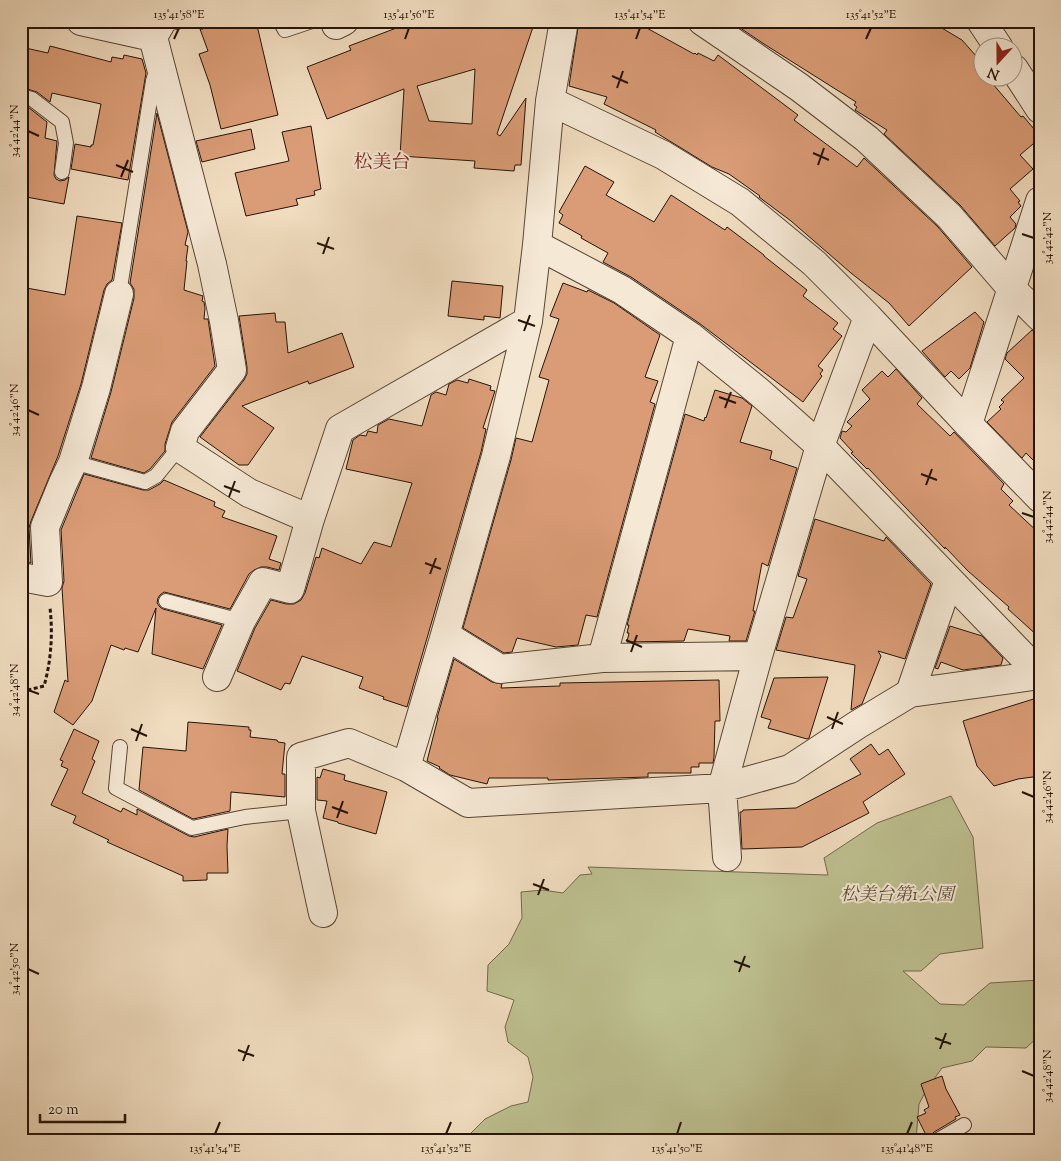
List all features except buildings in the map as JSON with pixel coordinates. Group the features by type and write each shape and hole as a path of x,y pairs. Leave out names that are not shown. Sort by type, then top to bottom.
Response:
{"street":[{"path":"81,21 163,33 224,321 232,370 185,432 180,448 248,493 310,519"},
{"path":"406,767 496,456 528,321 550,101 564,21"},
{"path":"702,21 799,86 867,139 949,216 1012,289 1040,317"},
{"path":"1024,85 1040,109"},
{"path":"550,101 663,155 740,202 814,262 1040,498"},
{"path":"968,424 1040,201"},
{"path":"537,245 622,290 690,336 758,391 820,446 1040,674"},
{"path":"21,577 48,582 45,527 73,462 96,388 119,294"},
{"path":"727,857 722,788 758,656 820,446 868,317"},
{"path":"217,677 241,621 264,582 290,589 310,519 340,428 528,321"},
{"path":"602,658 690,336"},
{"path":"910,693 949,580"},
{"path":"445,635 500,669 602,658 758,656"},
{"path":"323,913 301,811 301,757 349,743 406,767 468,803 722,788 790,769 857,724 910,693 1040,674"}],"lane":[{"path":"280,21 285,30 331,22"},
{"path":"119,294 163,33"},
{"path":"21,96 32,98 62,122 66,143 62,172"},
{"path":"73,462 145,482 156,476 172,455 180,448"},
{"path":"166,601 241,621"},
{"path":"120,747 116,788 192,828 245,817 301,811"},
{"path":"938,1140 964,1125"}],"path":[{"path":"21,690 44,686 48,673 52,627 48,582"}],"green space":[{"name":"松美台第1公園","path":"951,796 973,837 983,948 940,954 921,971 903,971 940,1004 964,1005 990,983 1040,980 1040,1035 1026,1048 986,1047 972,1061 942,1068 919,1104 916,1140 464,1140 485,1119 511,1106 528,1102 533,1077 528,1057 508,1042 505,1027 514,1000 487,991 488,965 509,944 522,918 521,892 543,890 563,893 580,875 592,874 588,867 828,875 824,858 877,823"}],"district":[{"name":"松美台","path":"382,163"}]}
